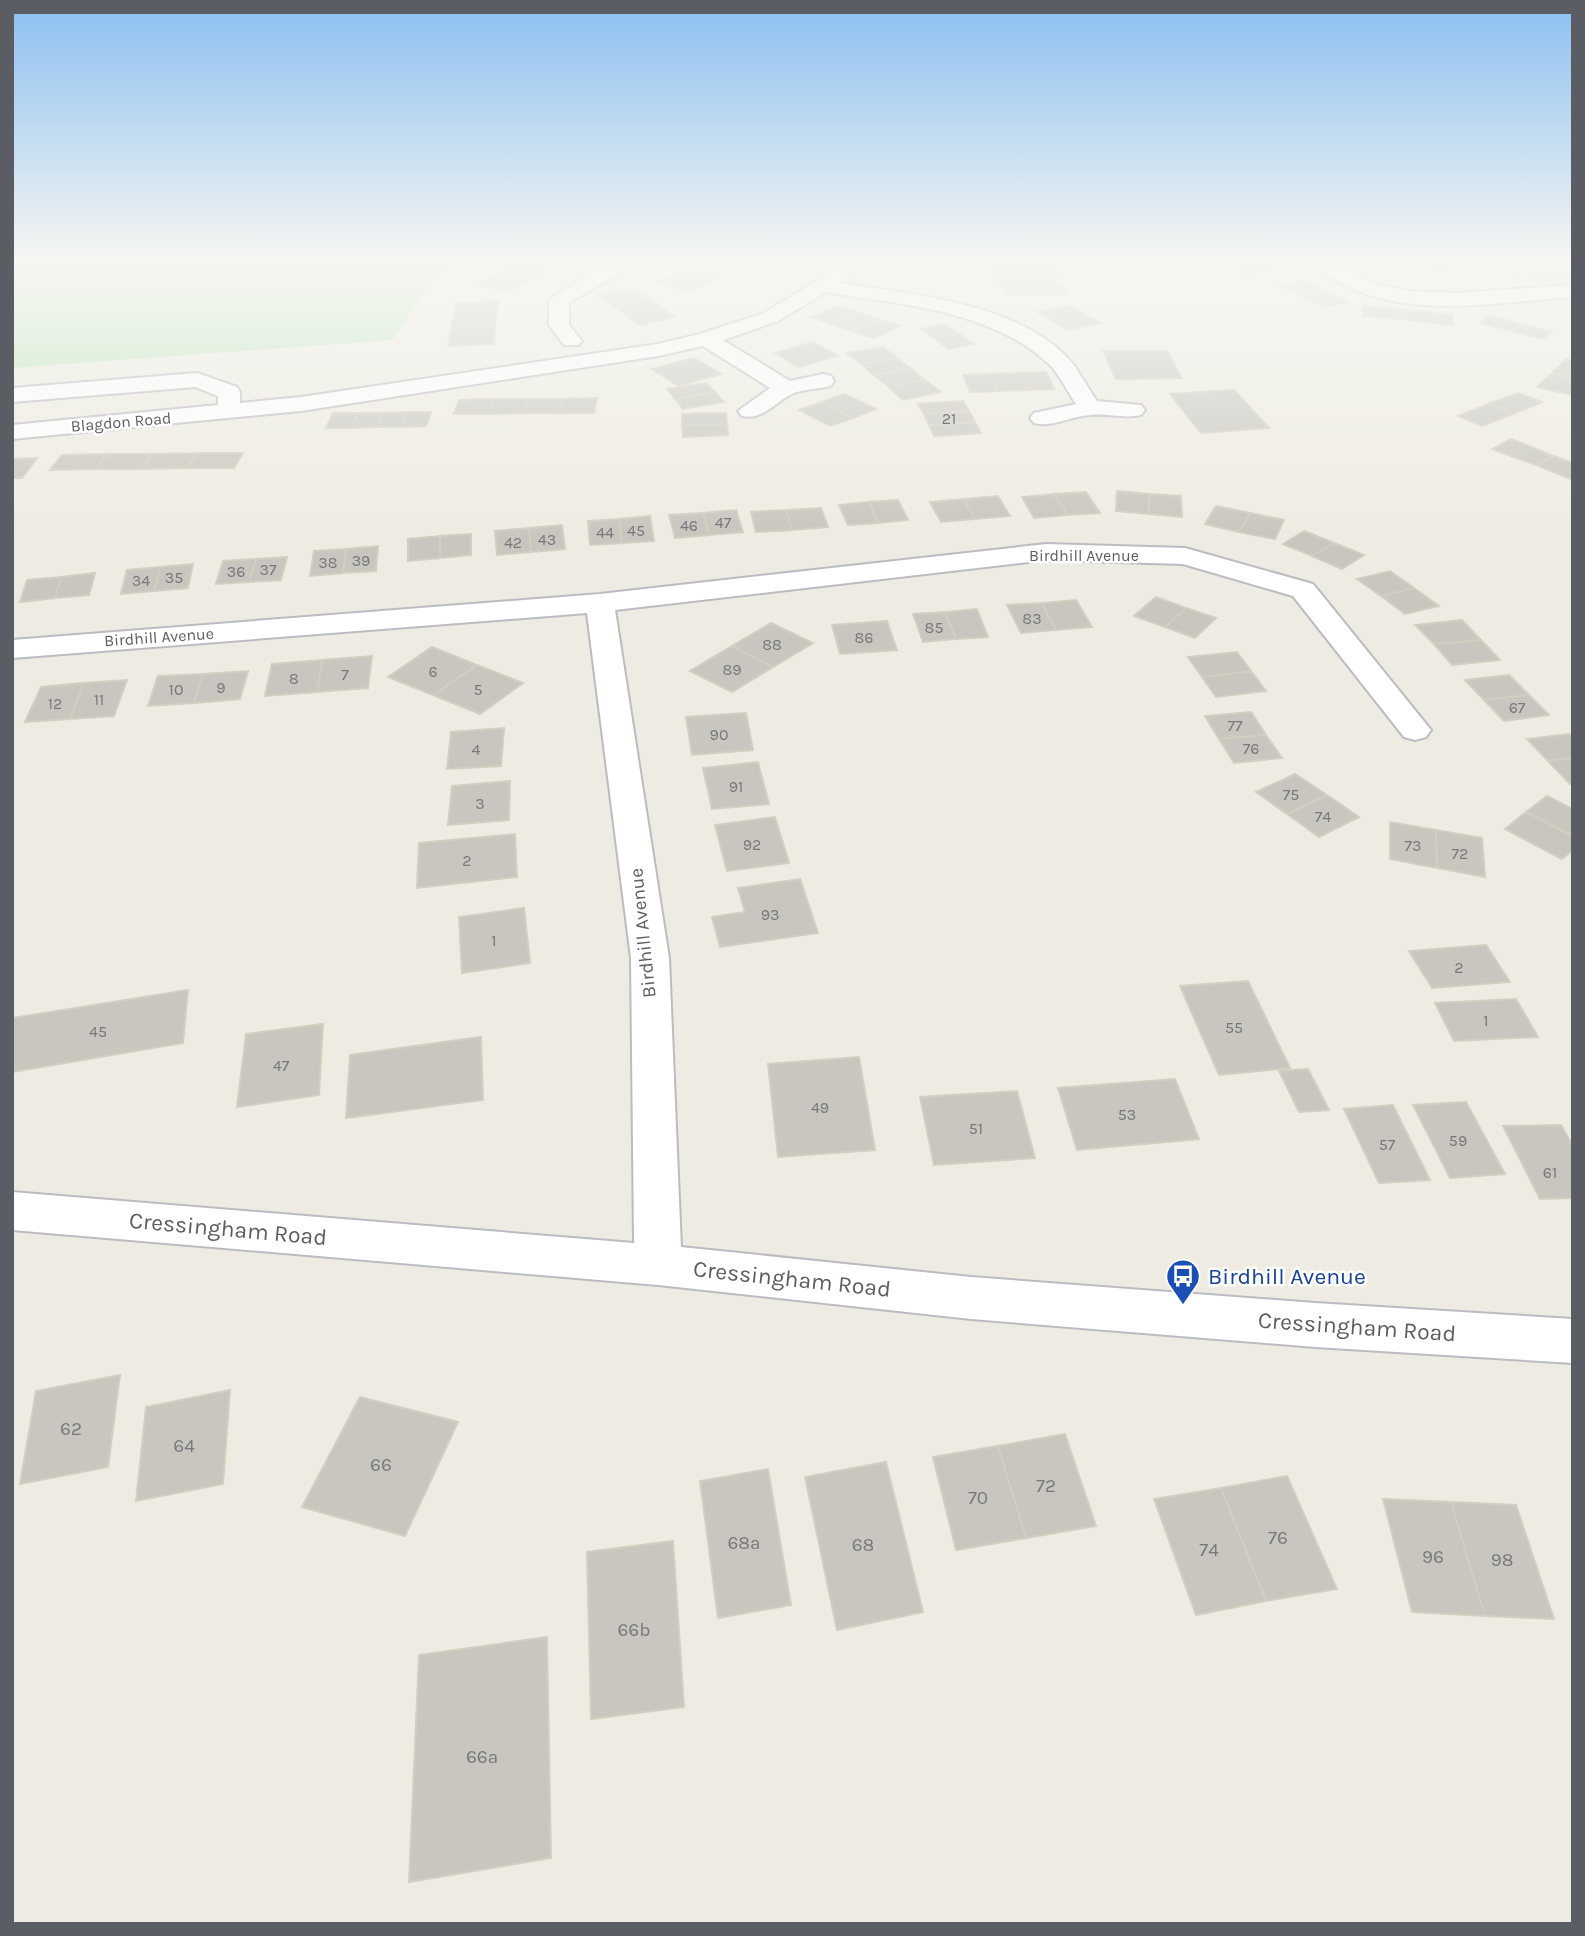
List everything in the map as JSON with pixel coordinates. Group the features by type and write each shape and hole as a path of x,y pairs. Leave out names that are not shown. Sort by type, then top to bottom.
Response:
{"street":[{"name":"Blagdon Road","path":"12,432 229,412 624,355"},
{"path":"733,355 786,388"},
{"path":"1052,355 1057,359 1090,408"},
{"name":"Blagdon Road","path":"12,395 197,380 229,392 229,412"},
{"path":"750,411 786,388 823,380"},
{"path":"1042,418 1090,408 1133,410"},
{"name":"Birdhill Avenue","path":"12,649 600,603 1046,551 1185,556 1304,590 1415,730"},
{"name":"Birdhill Avenue","path":"600,603 650,958 658,1265"},
{"name":"Cressingham Road","path":"12,1211 658,1265 984,1299 1315,1325 1573,1341"}],"green space":[{"path":"12,355 184,355 12,368"}],"building":[{"path":"779,355 838,356 799,367"},
{"path":"850,355 894,355 897,358 861,364"},
{"path":"1105,355 1169,355 1182,378 1116,379"},
{"path":"694,358 721,374 678,386 652,369"},
{"path":"897,358 911,369 874,375 861,364"},
{"path":"1566,359 1573,361 1573,378 1552,373"},
{"path":"911,369 925,380 889,387 874,375"},
{"path":"1046,372 1054,389 1026,390 1018,373"},
{"path":"1018,373 1026,390 998,391 990,374"},
{"path":"1552,373 1573,378 1572,395 1537,387"},
{"path":"990,374 998,391 970,392 963,375"},
{"path":"925,380 941,392 903,400 889,387"},
{"path":"706,383 715,392 675,399 667,389"},
{"path":"1234,390 1269,428 1201,433 1170,394"},
{"path":"715,392 724,402 683,409 675,399"},
{"path":"1518,393 1542,402 1513,414 1488,404"},
{"path":"844,394 876,409 853,418 822,402"},
{"path":"597,398 594,413 559,413 563,399"},
{"path":"493,399 528,399 524,413 489,414"},
{"path":"493,399 489,414 454,414 459,400"},
{"path":"528,399 563,399 559,413 524,413"},
{"path":"963,401 969,411 924,414 918,404"},
{"path":"822,402 853,418 830,426 799,410"},
{"path":"1488,404 1513,414 1482,426 1458,416"},
{"path":"969,411 975,422 929,425 924,414"},
{"path":"407,412 431,412 426,426 401,427"},
{"path":"407,412 401,427 376,427 382,413"},
{"path":"333,413 358,413 351,428 326,428"},
{"path":"358,413 382,413 376,427 351,428"},
{"path":"726,413 727,424 682,425 682,414"},
{"path":"975,422 981,433 934,436 929,425"},
{"path":"727,424 728,435 683,437 682,425"},
{"path":"1511,439 1554,456 1536,465 1492,449"},
{"path":"197,453 243,453 234,468 188,468"},
{"path":"197,453 188,468 142,469 152,454"},
{"path":"107,454 152,454 142,469 96,469"},
{"path":"107,454 96,469 50,470 62,455"},
{"path":"1554,456 1573,463 1573,480 1536,465"},
{"path":"37,458 22,478 12,478 12,459"},
{"path":"1117,491 1149,494 1149,514 1116,511"},
{"path":"1086,492 1100,513 1068,515 1054,494"},
{"path":"1054,494 1068,515 1034,518 1022,497"},
{"path":"1149,494 1181,496 1182,517 1149,514"},
{"path":"998,496 1010,516 975,519 964,499"},
{"path":"964,499 975,519 941,522 930,502"},
{"path":"898,500 908,520 878,523 869,502"},
{"path":"869,502 878,523 848,525 839,505"},
{"path":"1216,506 1250,513 1239,532 1205,524"},
{"path":"821,508 828,527 792,530 786,510"},
{"path":"736,510 743,532 709,535 703,513"},
{"path":"786,510 792,530 756,532 751,512"},
{"path":"703,513 709,535 675,538 669,515"},
{"path":"1250,513 1284,520 1275,539 1239,532"},
{"path":"650,516 654,541 622,543 619,519"},
{"path":"619,519 622,543 590,545 588,521"},
{"path":"562,525 565,549 531,552 529,528"},
{"path":"529,528 531,552 497,555 495,531"},
{"path":"1304,531 1334,543 1312,556 1283,544"},
{"path":"471,534 471,555 440,558 440,536"},
{"path":"440,536 440,558 408,561 408,539"},
{"path":"1334,543 1364,555 1342,569 1312,556"},
{"path":"378,546 376,571 343,573 346,549"},
{"path":"346,549 343,573 310,576 314,551"},
{"path":"287,557 281,580 249,582 256,559"},
{"path":"256,559 249,582 216,584 223,561"},
{"path":"193,564 188,588 154,591 160,567"},
{"path":"160,567 154,591 121,594 127,570"},
{"path":"1390,571 1414,588 1381,596 1357,579"},
{"path":"95,573 89,595 55,598 61,577"},
{"path":"61,577 55,598 20,602 27,580"},
{"path":"1414,588 1439,606 1405,614 1381,596"},
{"path":"1156,597 1186,608 1165,627 1134,616"},
{"path":"1076,600 1092,627 1056,630 1042,603"},
{"path":"1042,603 1056,630 1021,633 1007,605"},
{"path":"1186,608 1216,618 1195,638 1165,627"},
{"path":"977,609 988,637 956,639 945,612"},
{"path":"945,612 956,639 923,642 913,614"},
{"path":"1462,620 1481,640 1434,644 1415,625"},
{"path":"887,621 897,650 840,654 832,625"},
{"path":"771,623 813,643 773,667 732,646"},
{"path":"1481,640 1500,660 1452,665 1434,644"},
{"path":"732,646 773,667 732,692 690,671"},
{"path":"432,647 477,665 433,695 388,677"},
{"path":"1237,652 1251,671 1202,677 1188,657"},
{"path":"372,656 368,688 317,692 322,660"},
{"path":"322,660 317,692 265,696 272,664"},
{"path":"477,665 523,683 480,714 433,695"},
{"path":"248,671 240,699 194,703 203,674"},
{"path":"1251,671 1266,691 1216,697 1202,677"},
{"path":"203,674 194,703 148,706 158,676"},
{"path":"1509,675 1529,695 1484,700 1465,680"},
{"path":"127,680 114,716 70,719 84,683"},
{"path":"84,683 70,719 25,722 41,687"},
{"path":"1529,695 1549,715 1504,721 1484,700"},
{"path":"1251,712 1266,735 1219,739 1205,716"},
{"path":"746,713 753,750 692,755 686,717"},
{"path":"504,728 501,766 447,769 451,732"},
{"path":"1569,734 1573,738 1573,758 1548,761 1527,739"},
{"path":"1266,735 1282,758 1234,763 1219,739"},
{"path":"1573,758 1573,784 1570,784 1548,761"},
{"path":"758,762 769,804 712,809 703,768"},
{"path":"1295,774 1327,795 1287,814 1256,792"},
{"path":"510,781 509,820 448,825 452,786"},
{"path":"1327,795 1359,817 1319,837 1287,814"},
{"path":"1547,796 1573,809 1573,836 1526,812"},
{"path":"1526,812 1573,836 1573,850 1562,859 1505,829"},
{"path":"775,817 789,863 727,871 715,825"},
{"path":"1390,822 1436,830 1437,868 1390,859"},
{"path":"1436,830 1482,838 1485,877 1437,868"},
{"path":"515,834 517,877 417,888 419,843"},
{"path":"800,879 818,933 720,947 712,917 745,912 738,888"},
{"path":"524,908 530,963 462,973 459,917"},
{"path":"1486,945 1510,982 1432,988 1409,951"},
{"path":"1248,981 1290,1068 1219,1075 1180,986"},
{"path":"188,990 183,1043 12,1072 12,1018"},
{"path":"1516,999 1538,1037 1454,1041 1435,1003"},
{"path":"323,1024 319,1095 237,1107 246,1034"},
{"path":"481,1037 483,1100 346,1118 350,1055"},
{"path":"859,1057 875,1150 778,1157 768,1064"},
{"path":"1308,1069 1329,1110 1299,1112 1279,1071"},
{"path":"1175,1079 1199,1139 1077,1150 1058,1088"},
{"path":"1017,1091 1035,1158 934,1165 920,1097"},
{"path":"1466,1102 1505,1174 1450,1178 1413,1105"},
{"path":"1393,1105 1430,1180 1379,1183 1344,1109"},
{"path":"1561,1125 1573,1146 1573,1198 1540,1199 1503,1126"},
{"path":"120,1375 108,1467 20,1484 36,1391"},
{"path":"230,1390 223,1484 136,1501 146,1407"},
{"path":"360,1397 458,1422 405,1536 302,1507"},
{"path":"1065,1434 1096,1526 1026,1538 998,1446"},
{"path":"998,1446 1026,1538 956,1550 933,1457"},
{"path":"886,1462 923,1612 837,1630 805,1477"},
{"path":"768,1469 791,1605 718,1618 700,1481"},
{"path":"1287,1476 1337,1589 1266,1601 1221,1488"},
{"path":"1221,1488 1266,1601 1196,1615 1154,1499"},
{"path":"1383,1499 1451,1502 1485,1616 1412,1612"},
{"path":"1451,1502 1516,1505 1554,1619 1485,1616"},
{"path":"673,1541 684,1707 591,1719 587,1552"},
{"path":"547,1637 551,1858 409,1882 419,1655"}],"place":[{"name":"Birdhill Avenue","path":"1183,1306"}]}
